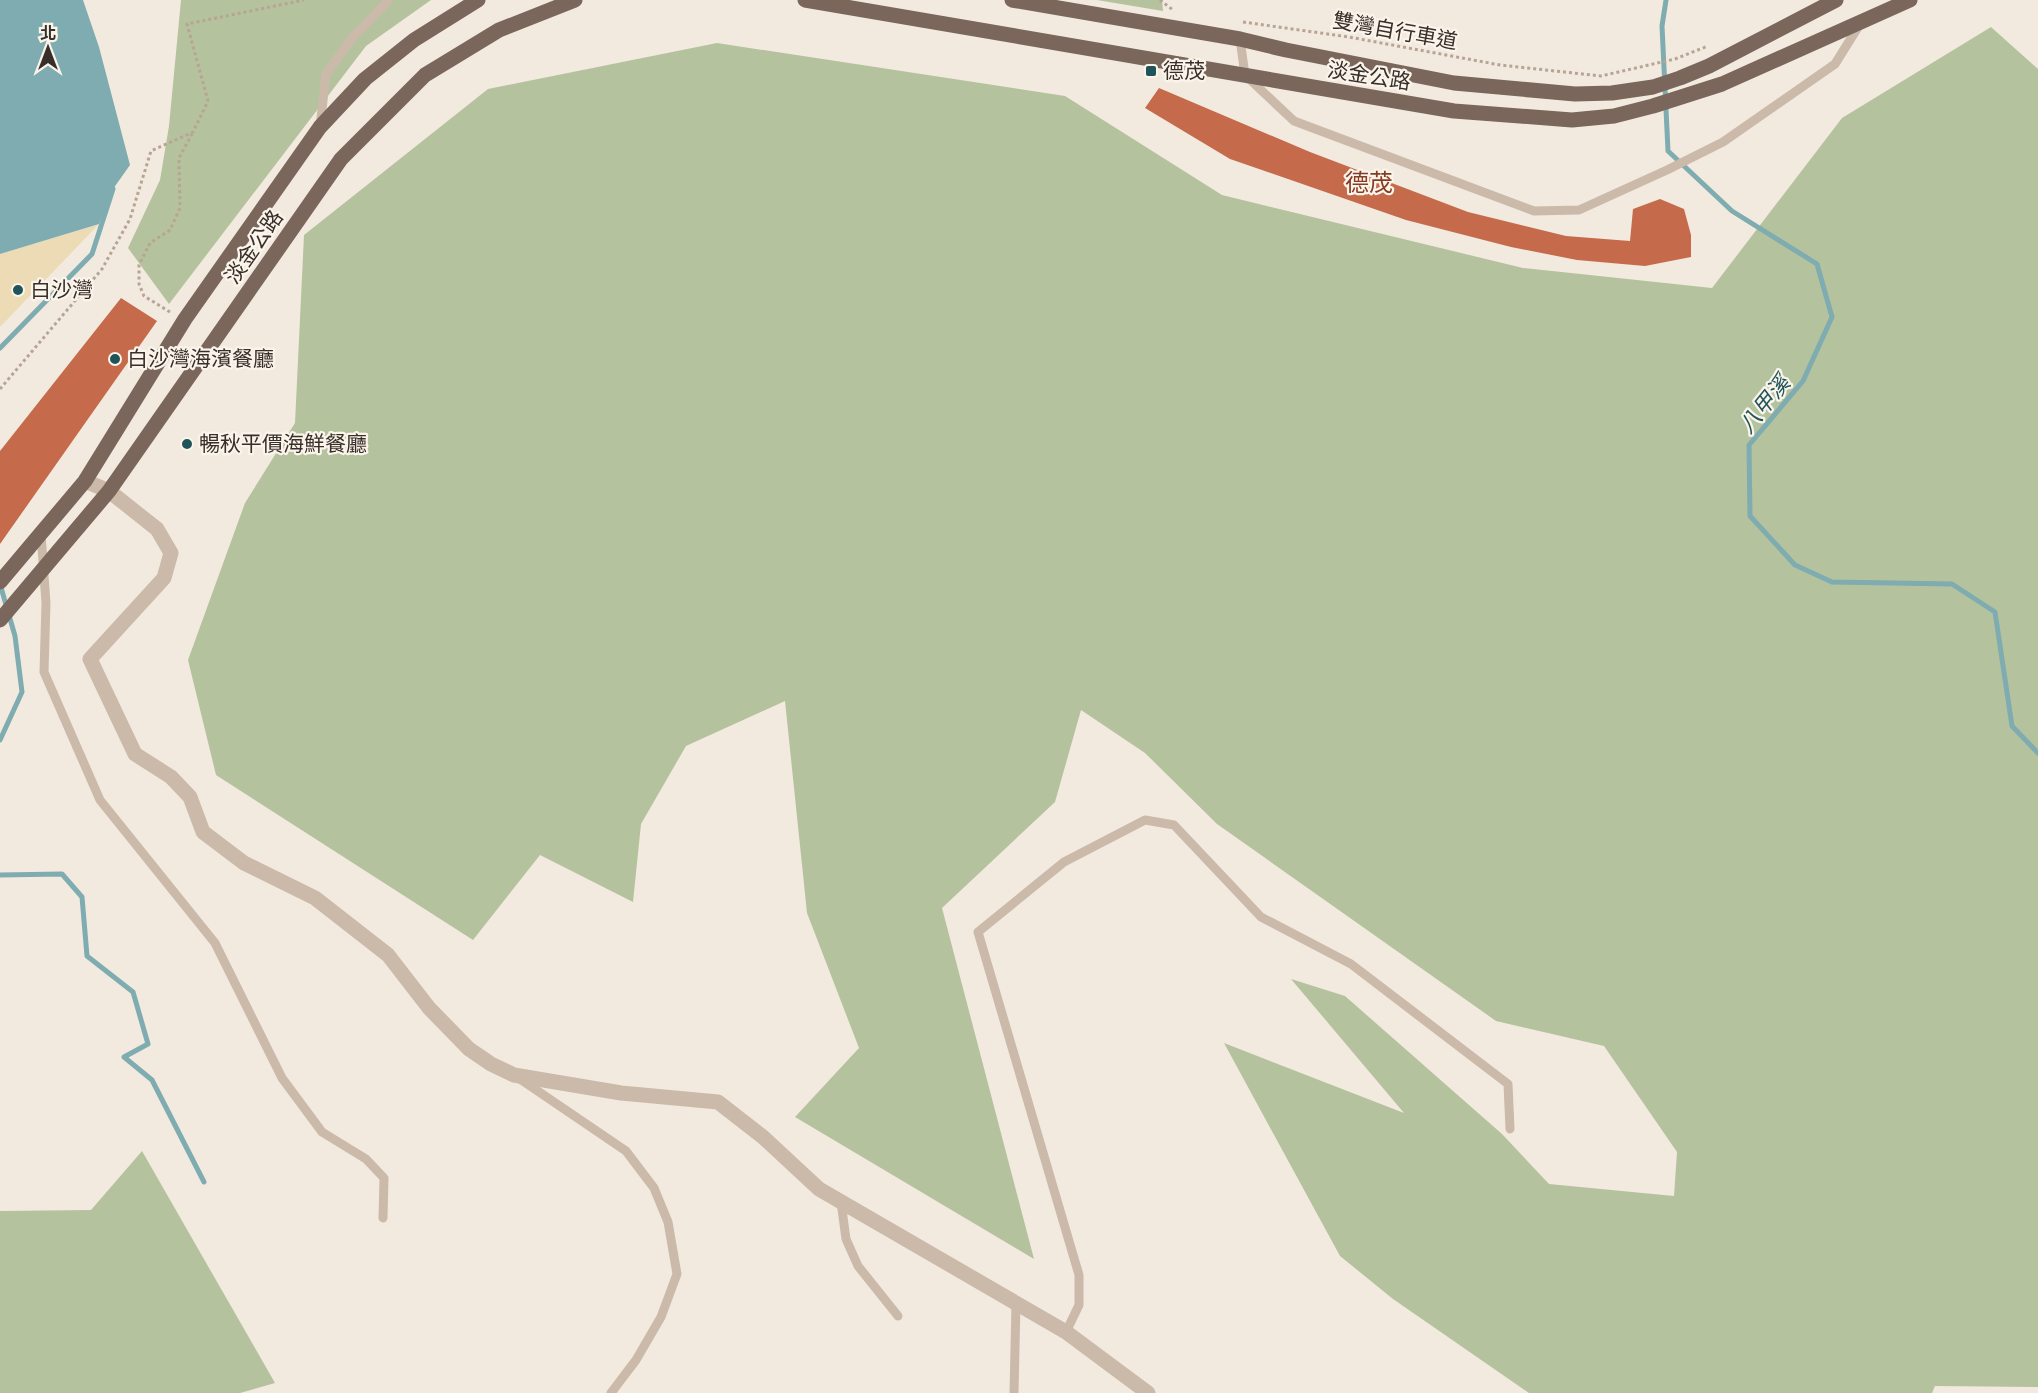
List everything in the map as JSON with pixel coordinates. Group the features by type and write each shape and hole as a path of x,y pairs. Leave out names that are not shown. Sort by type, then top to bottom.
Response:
{"main road":[{"name":"淡金公路","path":"0,582 85,480 185,319 320,128 365,79 414,39 478,0"},
{"name":"淡金公路","path":"0,620 109,491 341,159 424,75 499,30 575,0"},
{"name":"淡金公路","path":"805,0 1454,111 1572,120 1614,116 1688,96 1722,84 1910,0"},
{"name":"淡金公路","path":"1012,0 1240,39 1454,83 1575,94 1612,93 1653,87 1680,78 1710,66 1836,0"}],"street":[{"path":"85,480 109,491 157,529 171,553 164,578 90,659 135,754 171,777 190,797 203,832 244,863 315,898 388,955 429,1008 469,1049 491,1064 514,1075 621,1093 718,1102 763,1137 819,1189 1066,1332 1148,1393"}],"lane":[{"path":"320,128 326,74 353,38 389,0"},
{"path":"1240,39 1245,75 1294,121 1534,211 1579,210 1667,170 1723,141 1835,64 1863,21"},
{"path":"41,534 46,603 44,672 100,800 215,943 282,1078 322,1132 366,1159 384,1178 383,1218"},
{"path":"1066,1332 1079,1305 1079,1275 978,932 1064,862 1145,820 1174,825 1261,916 1351,964 1508,1084 1510,1129"},
{"path":"514,1075 626,1152 654,1188 668,1222 677,1274 661,1317 636,1360 611,1393"},
{"path":"841,1202 846,1239 858,1266 898,1316"},
{"path":"1014,1393 1016,1304"}],"path":[{"path":"171,313 144,296 139,284 139,265 150,243 170,230 180,208 179,158 208,101 187,24 304,0"},
{"path":"1160,0 1175,12 1164,10"},
{"name":"雙灣自行車道","path":"1242,21 1349,37 1500,65 1565,73 1601,76 1676,59"},
{"path":"0,389 102,269 130,219 151,151 193,132"}],"green space":[{"path":"181,0 431,0 366,46 169,304 128,248 160,180 169,126"},
{"path":"1097,0 1162,0 1163,11"},
{"path":"1991,27 2038,69 2038,1387 1935,1386 1932,1393 1529,1393 1393,1299 1340,1256 1224,1043 1404,1113 1291,979 1345,996 1502,1134 1549,1184 1674,1196 1677,1152 1604,1046 1496,1021 1217,824 1145,753 1081,710 1055,802 942,908 1034,1259 795,1117 859,1048 807,913 785,701 686,746 641,824 633,902 540,855 473,940 216,775 188,660 245,503 295,423 304,235 488,89 717,43 1065,96 1222,195 1523,268 1712,288 1842,118"},
{"path":"142,1151 275,1383 240,1393 0,1393 0,1211 91,1210"}],"sand":[{"name":"白沙灣","path":"99,224 0,327 0,254"}],"water":[{"path":"0,0 83,0 99,47 130,165 113,189 99,224 0,254"}],"building":[{"path":"1159,88 1310,152 1468,212 1566,236 1630,241 1633,209 1660,199 1684,209 1691,235 1691,257 1645,266 1577,260 1511,247 1406,220 1230,159 1145,108"},
{"path":"121,298 157,321 0,544 0,451"}],"waterway":[{"name":"八甲溪","path":"1666,0 1662,26 1668,151 1732,211 1817,264 1832,317 1803,381 1749,445 1750,516 1795,565 1832,582 1952,584 1995,612 2012,726 2038,753"},
{"path":"0,348 92,254 113,189"},
{"path":"0,584 15,636 22,692 0,740"},
{"path":"0,875 62,874 82,897 87,956 133,992 148,1044 124,1057 152,1080 204,1182"}],"place":[{"name":"德茂","path":"1151,71"},
{"name":"白沙灣","path":"18,290"},
{"name":"白沙灣海濱餐廳","path":"115,359"},
{"name":"暢秋平價海鮮餐廳","path":"187,444"}],"district":[{"name":"德茂","path":"1369,182"}]}
